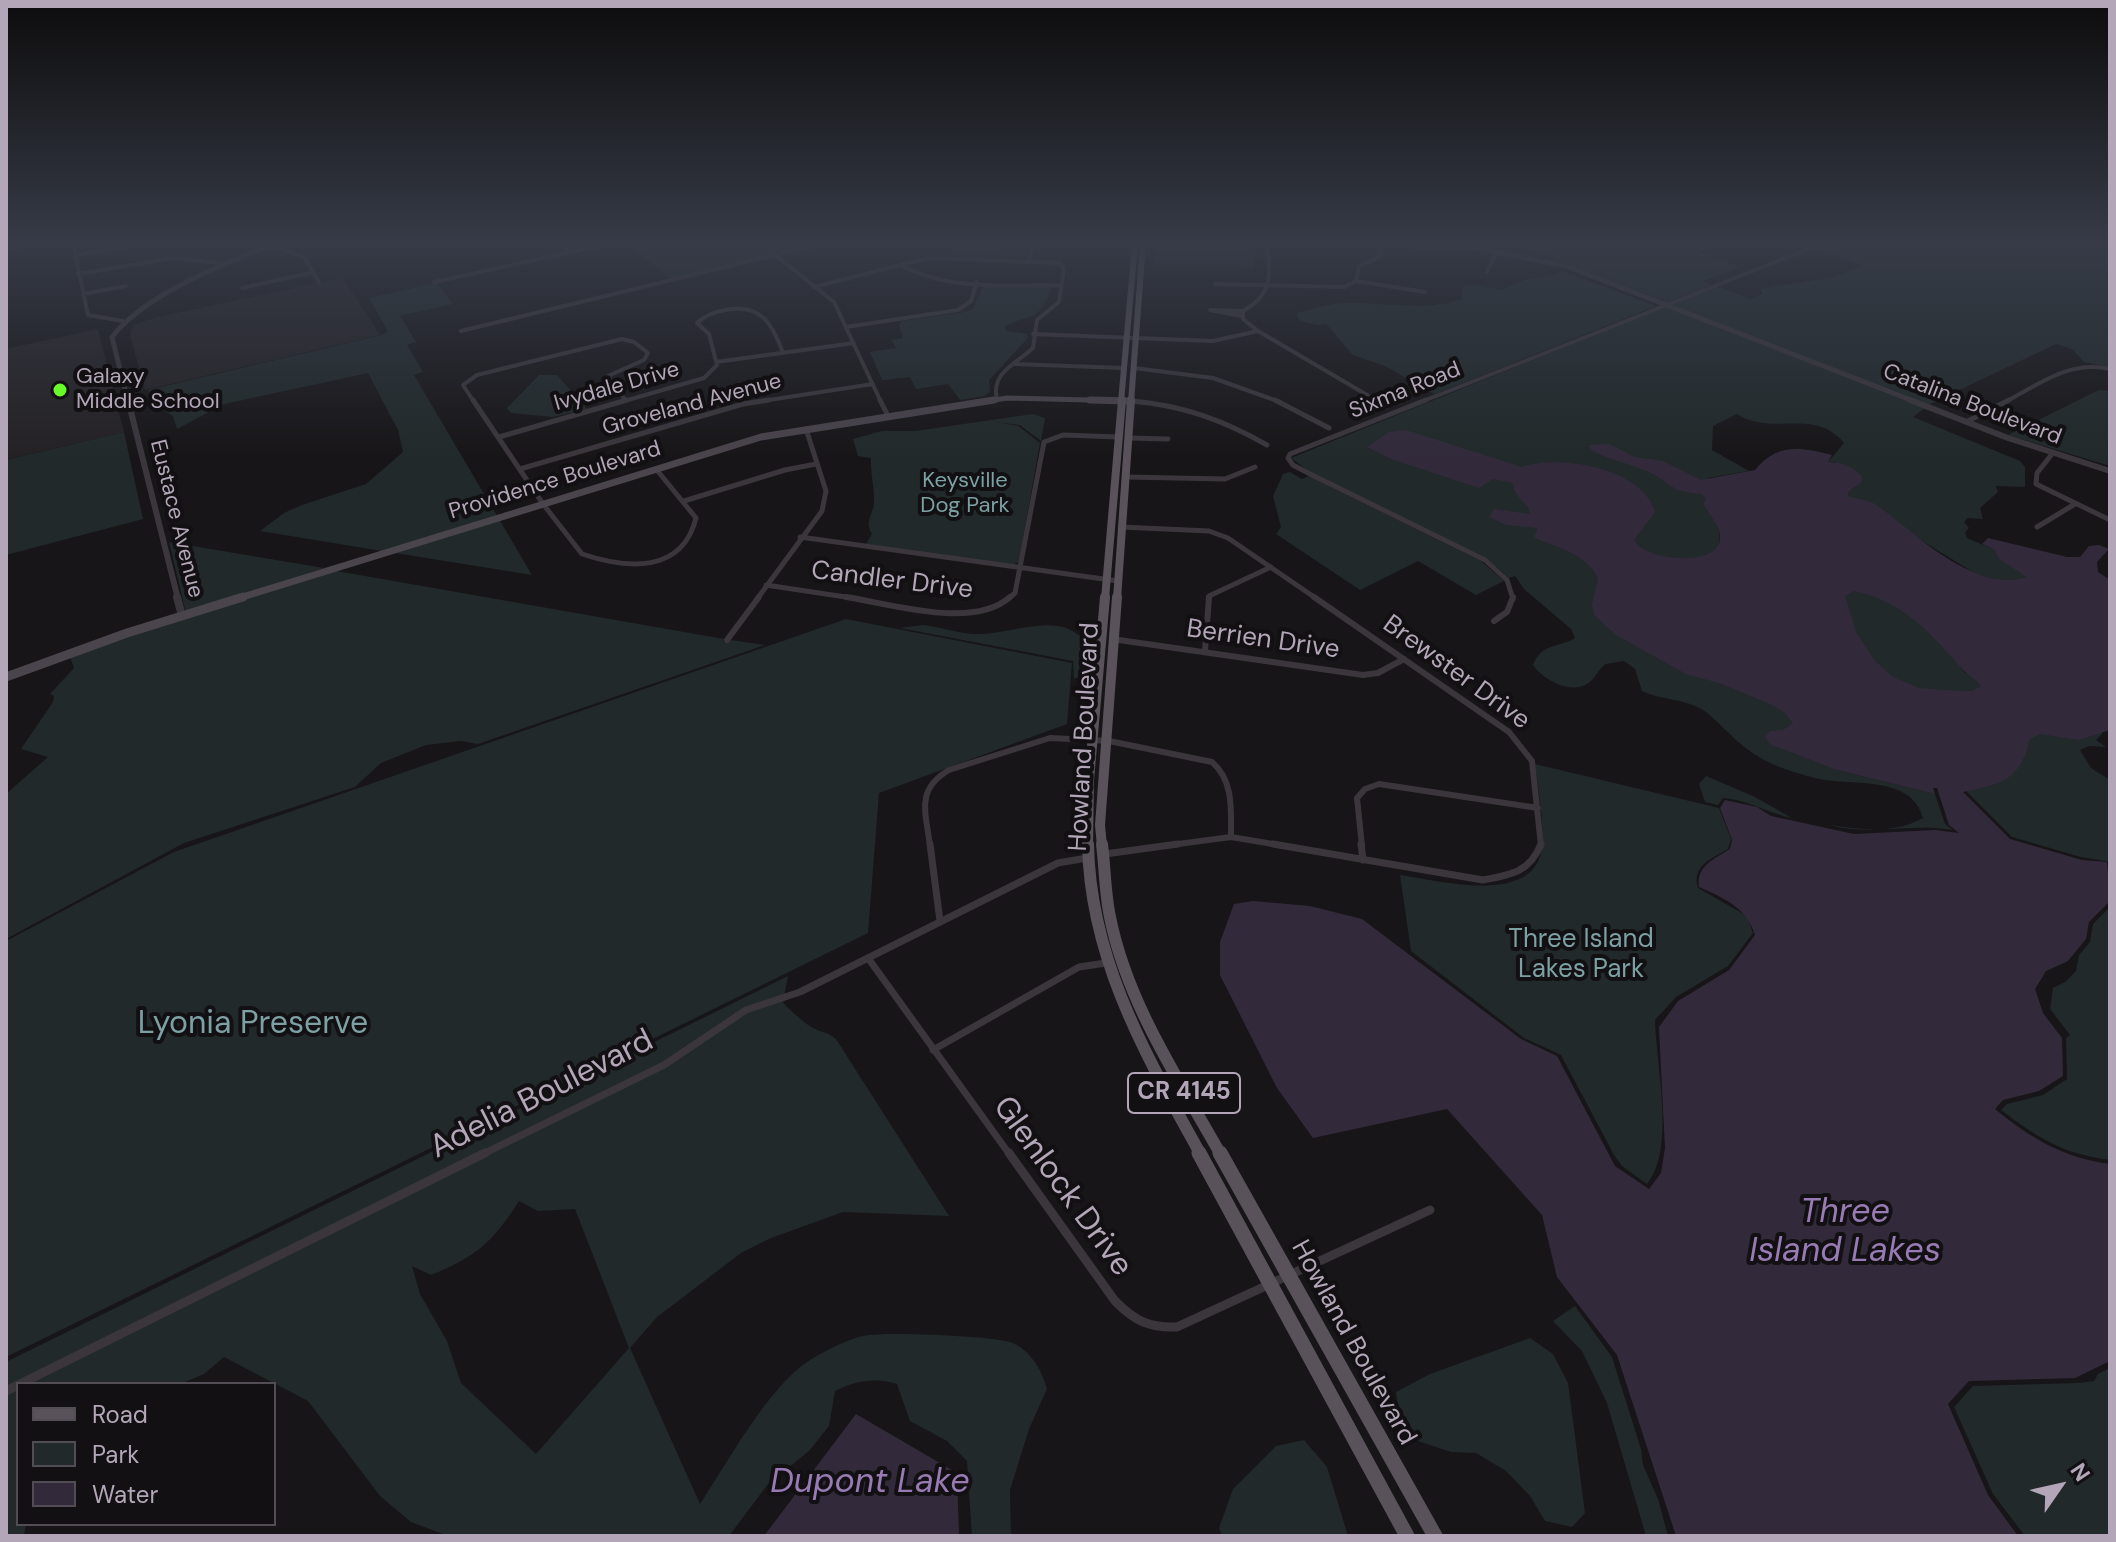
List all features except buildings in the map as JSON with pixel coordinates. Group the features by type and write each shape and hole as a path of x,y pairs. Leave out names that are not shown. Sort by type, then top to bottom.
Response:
{"main road":[{"name":"Howland Boulevard","path":"1132,316 1134,368 1119,437 1091,739 1087,858 1095,919 1106,963 1144,1052 1407,1536"},
{"name":"Howland Boulevard","path":"1134,316 1124,368 1129,438 1105,741 1102,855 1119,946 1150,1029 1435,1536"},
{"name":"Providence Boulevard","path":"6,677 182,616 761,437 997,399 1127,400"},
{"path":"1087,858 1103,873"}],"street":[{"path":"89,316 123,321 132,316"},
{"path":"461,331 522,316"},
{"name":"Ivydale Drive","path":"499,437 704,378 715,369 716,362 709,334 697,323 706,316"},
{"name":"Ivydale Drive","path":"764,316 773,323 783,353"},
{"path":"841,316 888,416"},
{"path":"846,327 919,316"},
{"path":"997,399 994,384 1004,371 1033,348 1033,334 1037,320 1042,316"},
{"path":"1245,316 1258,331 1386,406"},
{"name":"Sixma Road","path":"1494,621 1507,615 1514,601 1511,585 1500,571 1456,544 1293,465 1288,458 1290,454 1635,316"},
{"name":"Catalina Boulevard","path":"1696,316 1966,422 2052,454 2110,471"},
{"name":"Eustace Avenue","path":"123,321 112,337 182,616"},
{"path":"1033,334 1223,340 1258,331"},
{"path":"626,401 608,376 644,360 648,353 638,341 629,339 616,339 477,375 463,385 543,504 582,554 649,564 679,552 695,528 694,513 656,469"},
{"path":"716,362 854,343"},
{"path":"1015,364 1124,368"},
{"path":"1966,422 2073,367 2092,365 2110,369"},
{"path":"1134,368 1183,372 1231,381 1266,394 1329,428"},
{"name":"Groveland Avenue","path":"520,469 743,404 873,384"},
{"path":"1127,400 1164,403 1204,412 1267,445"},
{"path":"727,640 822,511 826,491 806,429"},
{"name":"Candler Drive","path":"766,585 963,615 979,614 1008,602 1015,593 1021,568 1044,442 1063,435 1119,437"},
{"path":"1129,438 1168,439"},
{"path":"2052,454 2037,473 2036,484 2110,520"},
{"path":"684,501 785,470 816,464"},
{"path":"1126,477 1225,479 1255,467"},
{"path":"2037,527 2075,504"},
{"name":"Brewster Drive","path":"1102,855 1231,837 1470,880 1516,874 1536,857 1541,846 1532,761 1521,743 1220,534 1121,527"},
{"path":"800,537 1118,581"},
{"path":"1205,651 1209,596 1271,567"},
{"name":"Berrien Drive","path":"1112,639 1363,675 1378,673 1404,659"},
{"path":"940,921 924,799 933,778 1050,738 1105,741 1212,762 1221,768 1228,786 1231,837"},
{"path":"1363,860 1357,798 1365,789 1379,784 1538,808"},
{"name":"Adelia Boulevard","path":"23,1382 664,1065 746,1010 800,992 1058,863 1087,858"},
{"name":"Glenlock Drive","path":"868,958 1106,1288 1132,1319 1149,1329 1177,1327 1430,1210"},
{"path":"933,1050 1079,967 1106,963"}],"shaded area":[{"path":"368,316 380,335 145,390 130,335 134,325 157,317"},
{"name":"Galaxy Middle School","path":"98,329 124,432 6,460 6,349"}],"green space":[{"path":"379,316 400,316 416,342 407,345 423,372 414,375 497,516 382,551 260,531 284,513 302,505 366,484 403,452 398,430 368,373 224,404 177,429 173,416 163,410 148,390 382,335 388,331"},
{"path":"938,316 1032,316 1004,327 1007,331 1027,334 1028,338 989,380 990,392 960,400 948,384 916,389 910,377 882,380 870,352 896,348 891,340 903,338 899,324"},
{"path":"1298,316 1631,316 1305,446 1434,394 1385,366 1353,355 1326,324 1316,325 1299,320"},
{"path":"1641,316 1692,316 1926,407 1913,417 2020,461 2025,467 2025,487 1996,486 1998,492 1980,508 1983,519 1968,518 1964,522 1969,528 1965,532 1967,538 1995,550 2000,559 2030,577 2010,583 1976,574 1911,534 1880,508 1848,496 1849,490 1857,486 1835,462 1828,462 1844,443 1832,432 1807,424 1765,423 1737,414 1713,426 1712,450 1749,471 1708,478 1707,489 1719,533 1718,553 1678,566 1526,504 1531,512 1529,524 1680,588 1837,770 1935,794 1945,824 1953,830 1876,830 1829,825 1889,829 1923,818 1906,794 1892,788 1815,778 1762,759 1698,707 1642,691 1635,669 1624,661 1606,664 1586,685 1569,687 1552,681 1533,665 1536,658 1546,649 1575,638 1571,629 1524,589 1515,576 1509,578 1486,558 1313,474 1291,458"},
{"path":"1700,316 2110,316 2110,367 2084,362 2072,349 2056,344 1928,405"},
{"path":"539,375 557,375 587,409 553,417 511,413 507,408"},
{"path":"2099,390 2110,391 2110,466 2008,435"},
{"name":"Keysville Dog Park","path":"1033,414 1045,418 1041,441 1020,425 996,422 1018,426 1040,443 1019,562 1011,565 866,544 872,534 869,521 874,503 871,458 858,456 853,439 882,431 915,431"},
{"path":"124,432 143,519 6,555 6,460"},
{"path":"1290,472 1302,479 1309,476 1481,561 1504,581 1476,595 1418,561 1360,590 1276,534 1281,527 1273,496 1283,474"},
{"path":"499,519 532,575 389,552"},
{"path":"169,542 324,568 186,613"},
{"path":"331,570 724,639 723,642 731,640 765,645 478,744 461,741 426,745 381,763 355,787 184,843 6,939 6,794 48,757 21,749 53,702 54,696 50,694 74,668 69,654"},
{"path":"1840,589 1880,594 1924,621 1926,628 1945,646 1965,673 1981,681 1997,696 1911,688 1865,660 1840,601"},
{"name":"Lyonia Preserve","path":"846,619 1072,663 1067,724 879,793 868,933 6,1357 6,941 174,852"},
{"path":"923,625 974,634 1043,625 1069,629 1080,636 1082,651 1078,677 1074,679 1073,661 900,628"},
{"path":"2101,729 2102,734 2096,740 2106,747 2089,746 2080,750 2091,768 2110,780 2110,862 2012,837 1965,790 2008,733"},
{"name":"Three Island Lakes Park","path":"1535,764 1719,808 1731,839 1728,849 1700,868 1698,888 1747,916 1753,933 1728,966 1676,997 1655,1020 1663,1129 1656,1169 1647,1184 1622,1166 1614,1155 1561,1055 1524,1038 1411,951 1400,875 1483,886 1523,877 1536,865 1542,835"},
{"path":"1706,776 1753,796 1792,818 1732,799 1723,798 1718,805 1705,802 1699,784"},
{"path":"2110,907 2110,1160 2065,1149 2027,1129 2001,1110 2007,1104 2043,1095 2067,1079 2066,1038 2070,1035 2050,1009 2053,988 2076,971 2079,955 2090,942 2093,924"},
{"path":"788,976 783,1002 810,1026 836,1039 949,1216 843,1212 771,1238 741,1253 657,1317 630,1348 700,1504 749,1427 792,1374 807,1362 856,1338 913,1334 1010,1342 1024,1350 1034,1361 1047,1389 1029,1429 1010,1490 1011,1536 972,1536 967,1461 947,1441 910,1421 897,1384 873,1381 835,1391 829,1426 809,1451 768,1484 729,1536 448,1536 411,1522 380,1496 308,1401 224,1357 204,1374 185,1382 16,1382 16,1526 26,1526 24,1536 6,1536 6,1362","holes":["519,1201 538,1211 575,1209 629,1348 536,1454 461,1383 447,1341 420,1294 412,1266 431,1275 460,1262 492,1238"]},
{"path":"1575,1306 1612,1357 1641,1449 1643,1465 1658,1499 1668,1536 1646,1536 1607,1403 1582,1351 1553,1321"},
{"path":"1530,1338 1553,1354 1568,1383 1585,1513 1572,1527 1545,1521 1530,1496 1506,1471 1476,1453 1451,1452 1418,1441 1400,1422 1396,1392 1430,1374"},
{"path":"2110,1368 2110,1536 2025,1536 1993,1494 1954,1407 1973,1386 2094,1381 2098,1374"},
{"path":"1304,1440 1327,1467 1348,1536 1222,1536 1219,1528 1233,1489 1276,1446"}],"water":[{"name":"Three Island Lakes","path":"1406,430 1522,467 1557,462 1598,468 1617,475 1647,497 1655,512 1634,540 1652,553 1666,557 1696,557 1709,554 1717,547 1720,533 1703,504 1706,499 1702,494 1682,491 1653,474 1597,453 1589,445 1609,444 1635,457 1663,461 1701,480 1755,470 1772,455 1790,449 1832,455 1828,462 1846,465 1862,477 1861,483 1849,491 1848,496 1875,504 1947,558 1987,577 2007,580 2027,577 1999,559 1995,550 1982,544 1988,538 2067,557 2080,557 2089,546 2099,545 2109,549 2097,562 2098,572 2110,580 2110,730 2079,740 2040,734 2030,739 2021,764 2007,778 1963,792 2010,839 2082,860 2107,862 2110,901 2089,922 2086,939 2068,961 2046,971 2035,989 2043,1013 2062,1038 2063,1076 2039,1091 2003,1100 1995,1109 2048,1145 2078,1157 2110,1164 2110,1361 2075,1378 1969,1381 1948,1404 1988,1495 2018,1536 1676,1536 1617,1355 1557,1277 1542,1215 1447,1109 1313,1138 1277,1088 1220,975 1220,942 1234,904 1253,901 1310,906 1362,919 1521,1039 1557,1056 1615,1166 1649,1189 1661,1173 1665,1148 1659,1027 1678,1001 1729,970 1755,935 1740,911 1726,900 1699,887 1703,868 1730,849 1732,840 1720,808 1725,800 1757,807 1771,816 1854,834 1935,830 1959,833 1949,825 1937,788 1933,788 1935,794 1837,770 1770,744 1765,737 1770,731 1783,730 1793,723 1785,713 1722,684 1686,674 1616,635 1594,615 1592,605 1598,578 1586,562 1534,537 1538,528 1506,525 1489,517 1494,509 1530,514 1516,494 1513,483 1493,479 1479,488 1391,459 1367,447 1389,432","holes":["1854,591 1887,602 1915,621 1981,686 1972,691 1919,688 1893,677 1874,660 1856,632 1845,596"]},
{"name":"Dupont Lake","path":"856,1414 957,1473 959,1536 764,1536"}],"place":[{"name":"Galaxy Middle School","path":"60,390"}]}
